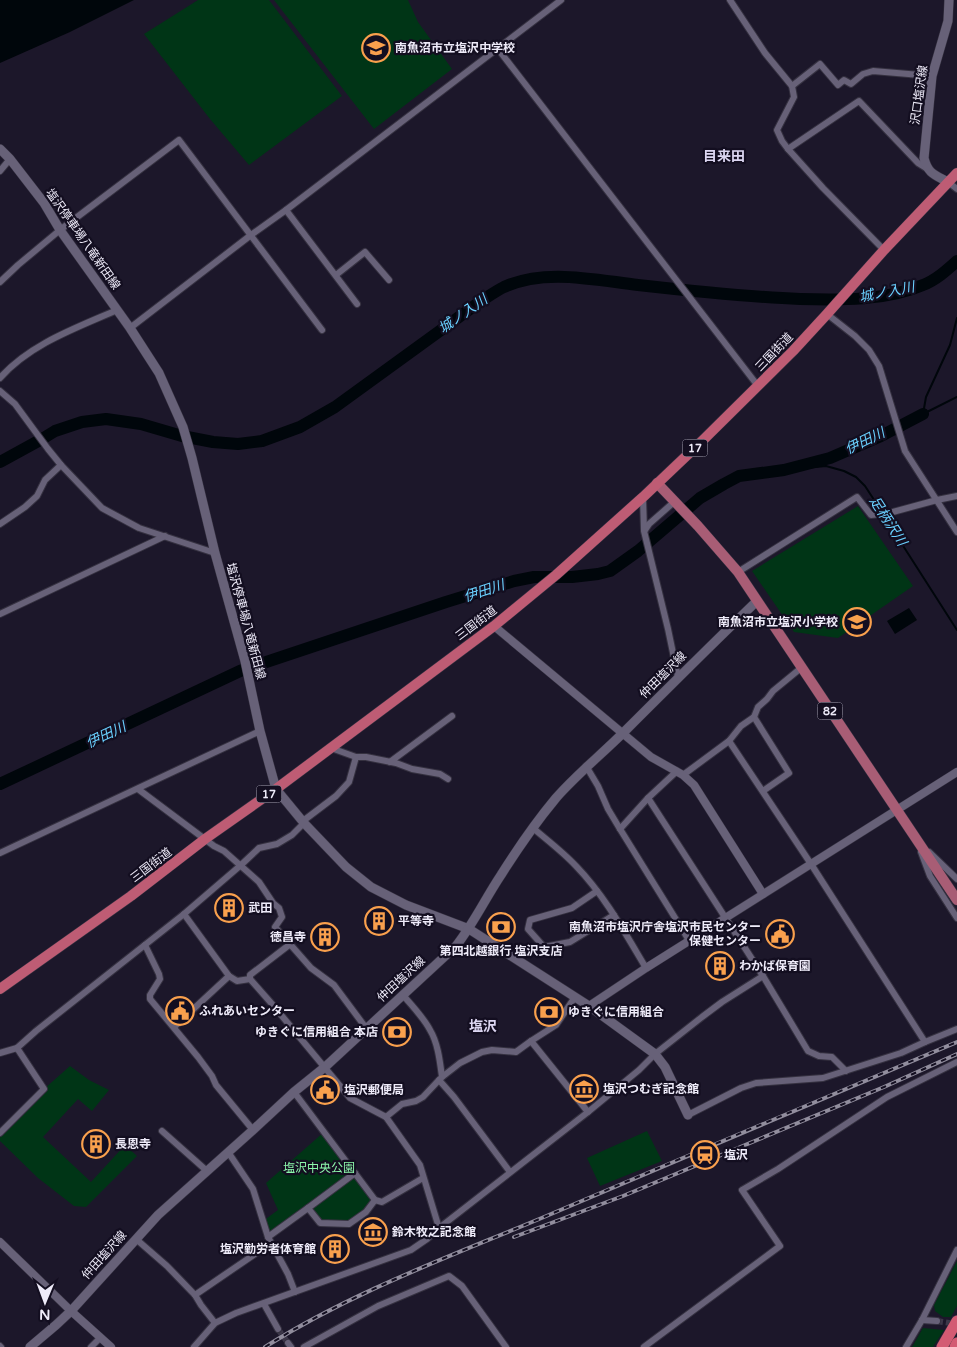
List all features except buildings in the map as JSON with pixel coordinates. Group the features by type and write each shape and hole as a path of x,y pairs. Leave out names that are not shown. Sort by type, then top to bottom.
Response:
{"highway":[{"name":"三国街道","path":"0,990 331,748 494,626 556,575 643,497 758,386 828,314 884,250 957,173"},
{"path":"942,1347 957,1321"},
{"path":"954,1347 957,1343"}],"main road":[{"name":"沢口塩沢線","path":"926,168 924,158 932,76 948,21 949,0"},
{"name":"塩沢停車場八竜新田線","path":"0,149 44,203 60,230 130,328 159,373 183,427 245,661 260,731 276,789"},
{"path":"926,168 948,182"},
{"name":"82","path":"657,483 738,572 957,900"},
{"name":"仲田塩沢線","path":"30,1347 71,1311 158,1215 294,1092 325,1067 456,946 470,929 500,876 557,797 586,766 622,734 757,601"},
{"path":"276,789 346,867 371,887 406,905 470,929 589,1006 655,1054 665,1067 688,1115"}],"street":[{"path":"130,328 561,0"},
{"path":"730,0 765,53 792,86 794,97 777,130 782,141 823,188 884,250"},
{"path":"498,49 758,386"},
{"path":"792,86 820,64 838,85 844,80 851,84 863,74 873,72 932,76"},
{"path":"788,149 859,101 918,163 926,168"},
{"path":"0,282 60,230 179,140 322,330"},
{"path":"0,171 10,159"},
{"path":"948,182 957,189"},
{"path":"286,210 357,304"},
{"path":"336,275 366,252 388,280"},
{"path":"0,378 26,354 69,331 117,310"},
{"path":"828,314 869,350 879,366 905,451 957,532"},
{"path":"0,391 15,404 61,465 102,508 139,528 215,553"},
{"path":"0,524 37,496 45,480 61,465"},
{"path":"738,572 857,497 871,515 876,515 957,496"},
{"path":"643,497 644,532 678,678"},
{"path":"644,532 649,524 674,502"},
{"path":"0,614 165,536"},
{"path":"494,626 622,734 651,757 680,773 694,785 763,894"},
{"path":"620,829 648,798 680,773 729,741 741,726 754,717 758,707 773,690 801,668"},
{"path":"390,762 452,716"},
{"path":"754,717 789,773 762,791"},
{"path":"0,853 260,731"},
{"path":"729,741 811,864 924,1042"},
{"path":"331,748 356,757 396,763 412,769 440,774 448,779"},
{"path":"0,1053 17,1048 184,914 259,848 277,844 292,834 336,796 349,782 356,757"},
{"path":"586,766 620,829 690,942"},
{"path":"589,1006 957,772"},
{"path":"138,789 214,846 224,851 259,882 279,908 282,917 275,927 311,968 334,985 366,1028"},
{"path":"648,798 763,976 808,1051 819,1056 832,1057 846,1071"},
{"path":"533,828 576,866 597,891 646,968"},
{"path":"917,842 957,879"},
{"path":"917,842 930,876 957,918"},
{"path":"597,891 572,908 530,920 528,929 544,947 570,942 614,915"},
{"path":"184,914 229,976 237,981 250,979"},
{"path":"144,945 160,979 150,994 150,999 198,1056 221,1092 253,1130"},
{"path":"250,979 250,975 290,945"},
{"path":"174,1027 229,976"},
{"path":"194,1347 215,1324 236,1313 411,1250 588,1112 639,1070 655,1054 722,1002 763,976"},
{"path":"250,979 350,1098 386,1117 420,1165 439,1228"},
{"path":"404,995 430,1030 441,1079 510,1172"},
{"path":"386,1117 402,1104 416,1101 460,1063 482,1052 492,1050 516,1052 556,1025 575,997"},
{"path":"688,1115 741,1088 756,1083 816,1079 846,1071 901,1053 957,1029"},
{"path":"531,1041 588,1112"},
{"path":"0,1133 44,1089 17,1048"},
{"path":"644,1347 780,1246 742,1190 778,1169 887,1098 957,1062"},
{"path":"294,1092 375,1200 382,1202 423,1178"},
{"path":"162,1131 207,1171"},
{"path":"228,1152 253,1189 269,1240 288,1274 295,1292"},
{"path":"195,1295 355,1173"},
{"path":"308,1208 320,1223 349,1224 366,1212 375,1200"},
{"path":"136,1239 167,1266 195,1295 215,1324"},
{"path":"0,1242 111,1347"},
{"path":"906,1347 922,1320 957,1250"},
{"path":"304,1347 378,1306 449,1276 462,1286 506,1347"},
{"path":"264,1304 278,1328"},
{"path":"922,1320 936,1321"},
{"path":"91,1347 100,1338"}],"green space":[{"path":"198,0 269,0 342,96 249,165 210,119 144,34"},
{"name":"南魚沼市立塩沢中学校","path":"274,0 408,0 418,22 452,69 374,129"},
{"path":"858,506 913,586 838,638 794,632 752,571"},
{"path":"70,1066 89,1080 109,1090 92,1111 78,1099 43,1137 91,1182 125,1145 137,1156 86,1207 74,1206 38,1178 0,1141 0,1133"},
{"path":"647,1131 662,1161 600,1186 587,1158"},
{"name":"塩沢中央公園","path":"324,1132 375,1200 349,1224 320,1223 308,1208 268,1237 263,1221 278,1210 266,1183"},
{"path":"957,1261 957,1306 951,1317 943,1317 935,1311 934,1305"},
{"path":"923,1328 944,1330 933,1347 912,1347"}],"shaded area":[{"path":"0,0 134,0 70,32 0,63"},
{"path":"909,608 917,620 895,634 887,621"}],"waterway":[{"name":"城ノ入川","path":"0,462 55,431 82,422 106,419 141,424 182,436 213,442 238,444 262,441 300,427 335,407 481,301 504,287 520,281 536,278 570,277 739,295 800,299 847,299 878,297 909,290 932,280 957,261"},
{"path":"923,414 926,397 950,345 957,318"},
{"name":"伊田川","path":"923,414 957,397"},
{"name":"伊田川","path":"0,784 254,666 514,581 534,577 572,577 610,571 638,551 700,498 739,476 784,470 830,458 881,436 923,414"},
{"name":"足柄沢川","path":"784,470 826,466 844,471 856,477 865,486 882,512"},
{"name":"足柄沢川","path":"884,516 957,630"}],"tunnel":[{"path":"937,1321 956,1324"},
{"path":"278,1329 288,1343"}],"railway":[{"path":"265,1347 332,1309 402,1276 957,1042"},
{"path":"514,1237 623,1196 884,1087 957,1054"}],"place":[{"name":"南魚沼市立塩沢中学校","path":"376,48"},
{"name":"南魚沼市立塩沢小学校","path":"857,622"},
{"name":"武田","path":"229,908"},
{"name":"平等寺","path":"379,921"},
{"name":"第四北越銀行 塩沢支店","path":"501,927"},
{"name":"南魚沼市塩沢庁舎塩沢市民センター 保健センター","path":"780,934"},
{"name":"徳昌寺","path":"325,937"},
{"name":"わかば保育園","path":"720,966"},
{"name":"ふれあいセンター","path":"180,1011"},
{"name":"ゆきぐに信用組合","path":"549,1012"},
{"name":"ゆきぐに信用組合 本店","path":"397,1032"},
{"name":"塩沢つむぎ記念館","path":"584,1089"},
{"name":"塩沢郵便局","path":"325,1090"},
{"name":"長恩寺","path":"96,1144"},
{"name":"塩沢","path":"705,1155"},
{"name":"鈴木牧之記念館","path":"373,1232"},
{"name":"塩沢勤労者体育館","path":"335,1249"}],"district":[{"name":"目来田","path":"724,156"},
{"name":"塩沢","path":"483,1026"}]}
